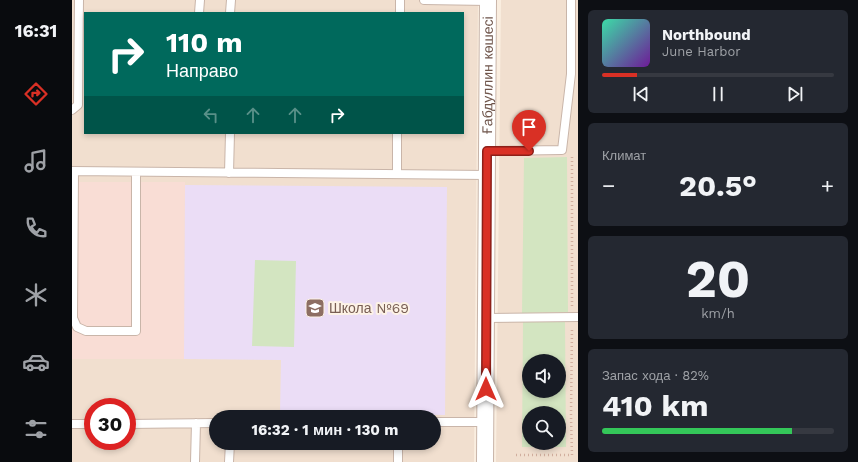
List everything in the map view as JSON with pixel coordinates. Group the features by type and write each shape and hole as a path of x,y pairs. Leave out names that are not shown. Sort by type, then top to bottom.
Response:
{"street":[{"name":"Ғабдуллин көшесі","path":"485,462 488,0"}],"lane":[{"path":"72,110 78,105 79,0"},
{"path":"200,0 200,12"},
{"path":"230,12 231,0"},
{"path":"400,0 400,12"},
{"path":"424,0 488,0"},
{"path":"487,151 562,150 574,74 571,0"},
{"path":"230,134 230,173"},
{"path":"396,134 397,174"},
{"path":"136,172 136,331 86,331 77,327 73,318 73,171 487,174"},
{"path":"486,318 578,317"},
{"path":"441,422 486,422"},
{"path":"195,462 196,423"},
{"path":"136,424 209,423"},
{"path":"72,424 84,424"},
{"path":"229,462 230,450"},
{"path":"398,450 398,462"}],"shaded area":[{"path":"72,0 478,0 474,462 72,462"},
{"path":"501,0 578,0 578,462 496,462"},
{"path":"72,182 185,182 184,359 72,359"},
{"name":"Школа №69","path":"185,185 447,187 445,415 441,415 441,410 280,410 281,360 184,359"}],"green space":[{"path":"567,157 568,312 522,313 524,158"},
{"path":"255,260 296,261 294,347 252,346"},
{"path":"523,322 565,322 565,354 523,354"},
{"path":"522,398 566,398 566,406 522,406"}],"place":[{"name":"Школа №69","path":"315,308"}],"route":[{"path":"486,389 487,151 529,151"}]}
